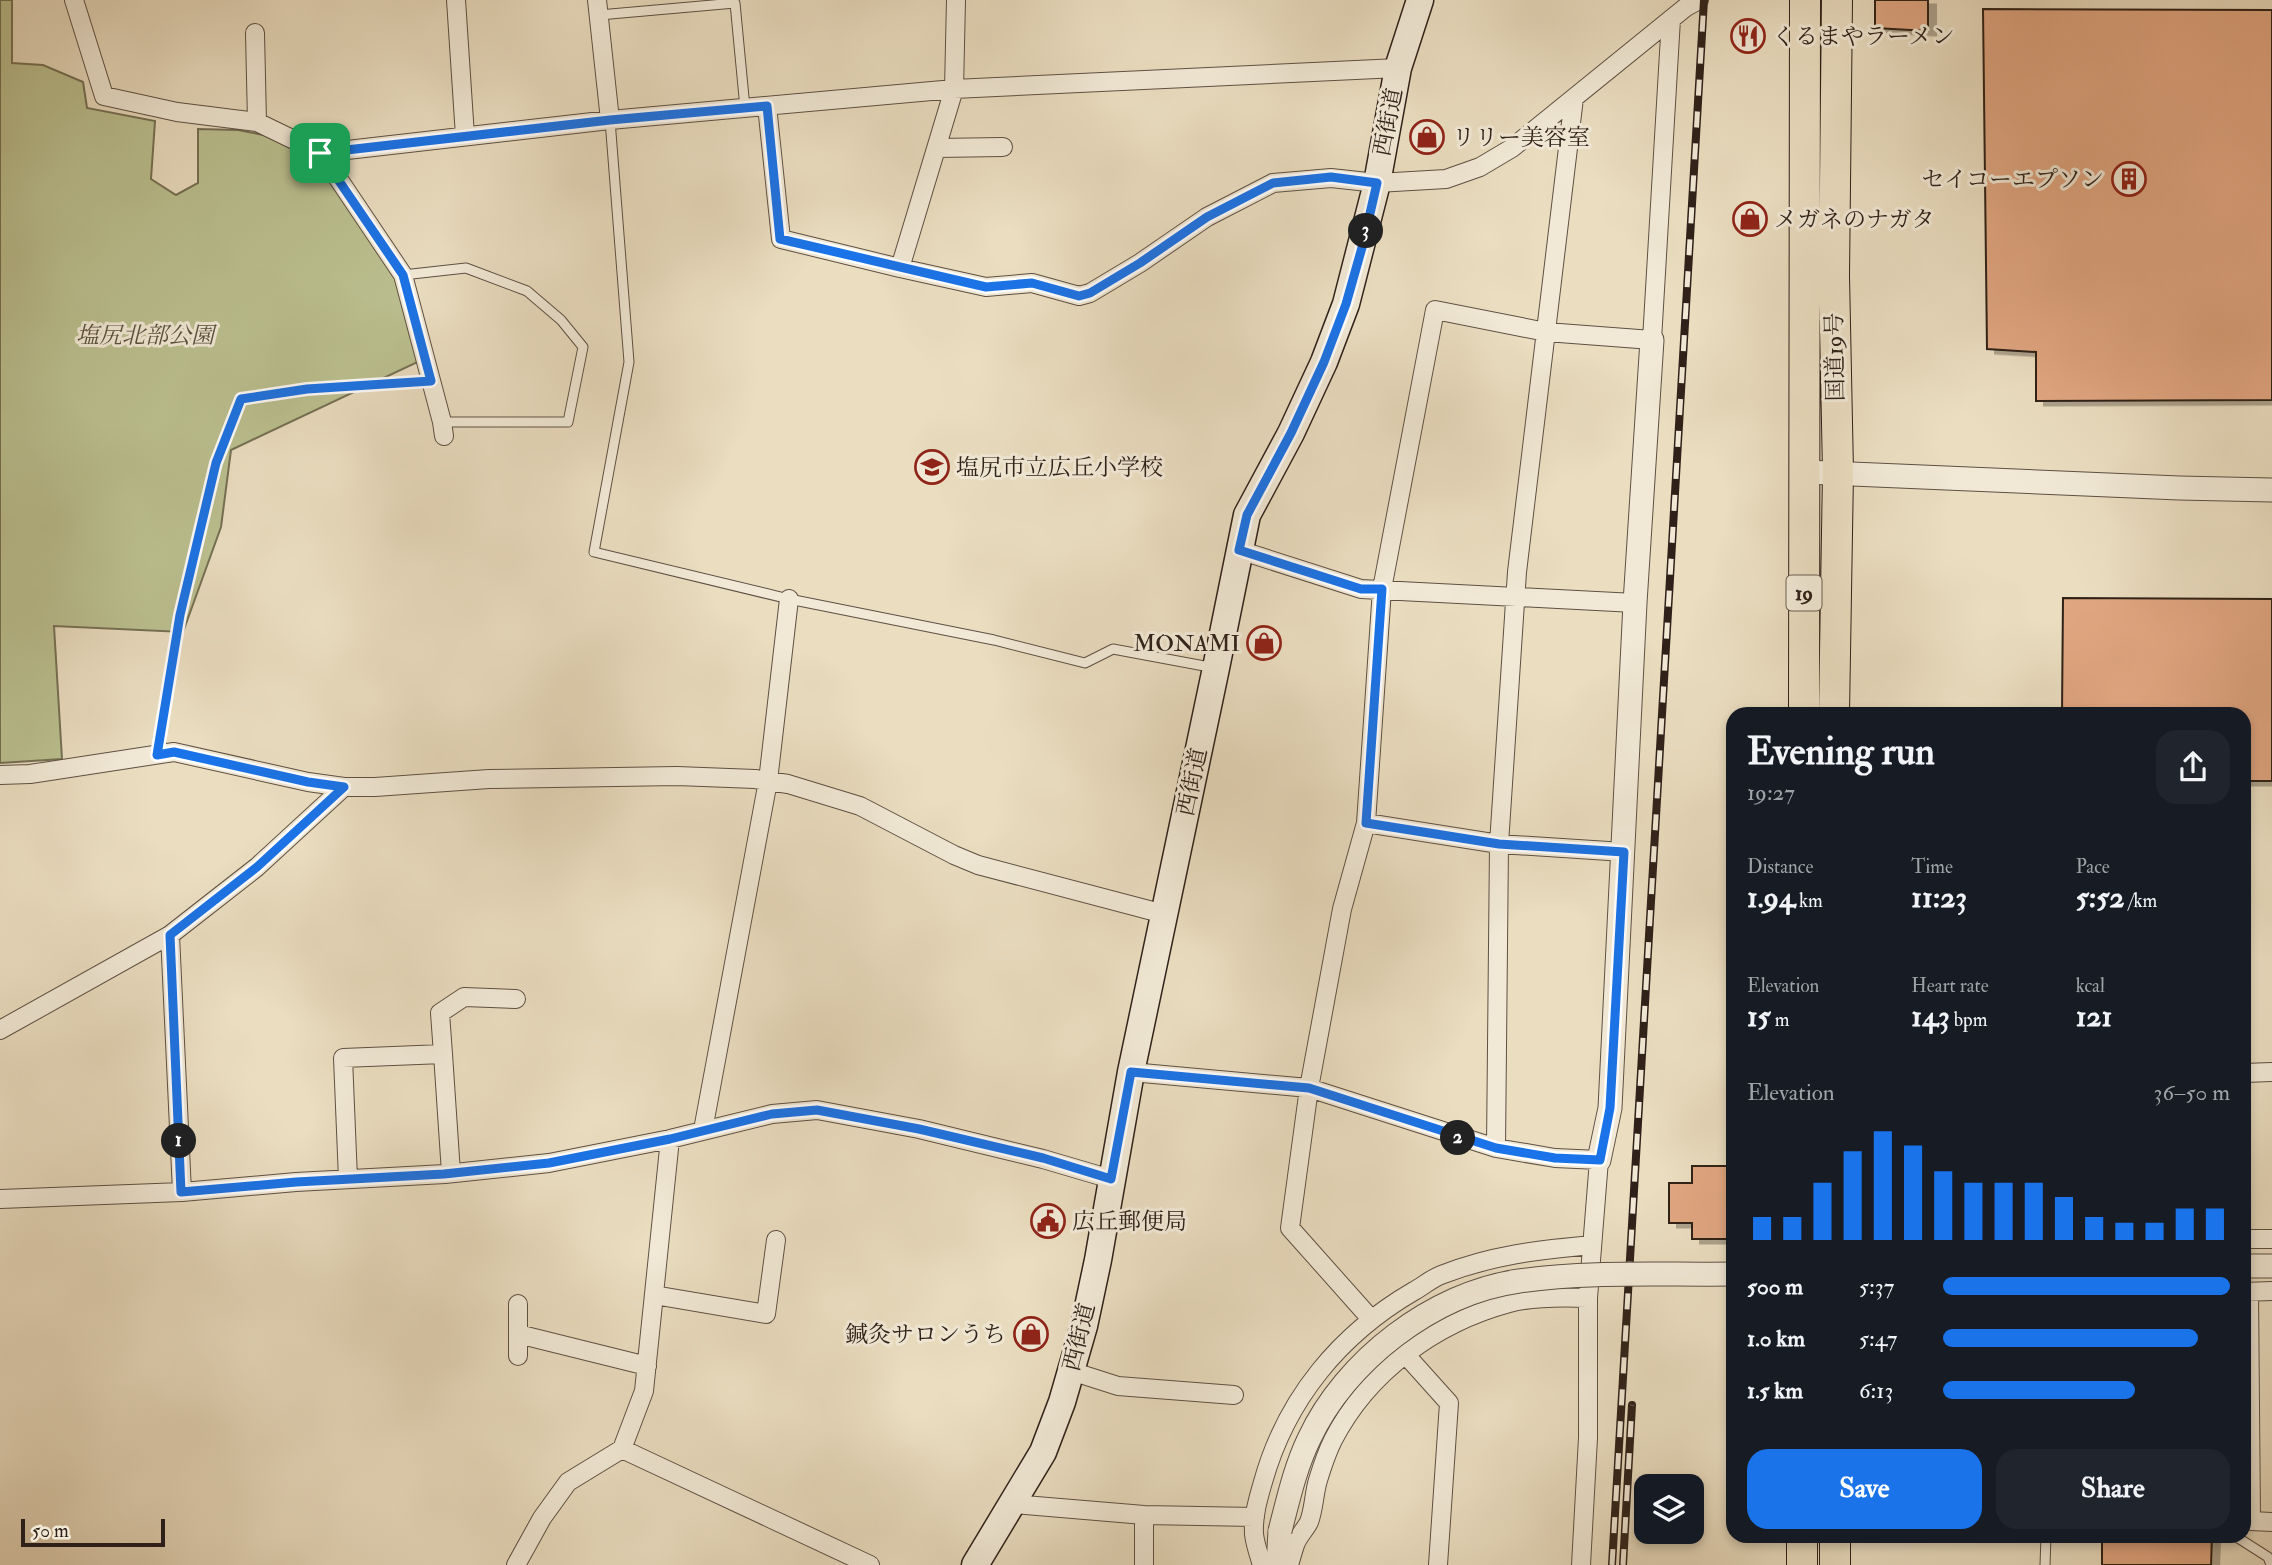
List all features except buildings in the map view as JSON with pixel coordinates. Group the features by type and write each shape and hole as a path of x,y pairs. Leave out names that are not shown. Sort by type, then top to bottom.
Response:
{"highway":[{"name":"国道19号","path":"1804,707 1805,0"},
{"name":"国道19号","path":"1834,707 1838,472 1834,276 1837,0"},
{"path":"1802,1543 1802,1565"},
{"path":"1835,1543 1835,1565"}],"main road":[{"name":"西街道","path":"975,1565 1043,1452 1062,1402 1084,1326 1131,1072 1247,515 1291,433 1324,362 1346,304 1377,183 1398,68 1420,0"}],"street":[{"path":"74,0 104,96 177,112 257,122 320,153 403,275 443,429"},
{"path":"456,0 465,136"},
{"path":"900,268 954,89 956,0"},
{"path":"767,106 780,239 986,287 1032,283 1079,296 1090,293 1140,263 1207,217 1273,183 1331,177 1377,183 1446,179 1480,167 1512,148 1686,7 1699,0"},
{"path":"598,8 610,120"},
{"path":"1581,1565 1588,1438 1588,1298 1600,1160 1610,1108 1635,603 1671,19"},
{"path":"255,33 257,122"},
{"path":"320,153 610,120 954,89 1398,68"},
{"path":"1496,1148 1499,844 1517,572 1574,98"},
{"path":"937,148 1003,147"},
{"path":"1371,1319 1290,1228 1309,1088 1342,909 1366,823 1382,589 1435,310 1546,332 1652,340"},
{"path":"1805,472 2272,490"},
{"path":"1239,550 1361,589 1635,603"},
{"path":"703,1130 768,781 789,599"},
{"path":"0,775 30,774 174,752 308,782 344,787 375,788 489,779 677,776 768,781 788,784 860,806 954,855 978,864 1164,914"},
{"path":"0,1030 170,935 257,867 344,787"},
{"path":"1366,823 1499,844 1624,852"},
{"path":"170,935 181,1192"},
{"path":"451,1173 440,1013 464,997 516,999"},
{"path":"348,1179 343,1058 443,1054"},
{"path":"1131,1072 1309,1088 1496,1148 1555,1158 1600,1160"},
{"path":"2251,1073 2272,1072"},
{"path":"0,1199 181,1192 451,1173 549,1163 670,1139 772,1114 817,1110 919,1129 1043,1158 1111,1179"},
{"path":"516,1565 542,1518 568,1482 622,1448 644,1391 670,1139"},
{"path":"2251,1239 2272,1239"},
{"path":"654,1295 766,1314 776,1241"},
{"path":"1262,1565 1254,1537 1255,1517 1266,1471 1278,1439 1293,1410 1325,1364 1350,1336 1385,1308 1439,1276 1518,1252 1592,1245"},
{"path":"2251,1266 2272,1266"},
{"path":"1278,1565 1280,1531 1291,1485 1309,1438 1336,1395 1357,1369 1388,1340 1433,1311 1469,1295 1516,1281 1576,1276 1726,1274"},
{"path":"2251,1292 2272,1291"},
{"path":"1289,1565 1296,1543 1310,1520 1318,1479 1333,1441 1368,1389 1405,1354 1465,1318 1511,1302 1588,1298"},
{"path":"518,1304 518,1356"},
{"path":"518,1334 646,1366"},
{"path":"1405,1354 1449,1404 1438,1565"},
{"path":"1071,1371 1118,1385 1234,1395"},
{"path":"622,1448 870,1565"},
{"path":"1013,1504 1144,1516 1255,1517"},
{"path":"1144,1516 1144,1565"},
{"path":"2251,1521 2272,1522"}],"lane":[{"path":"598,8 735,3 745,108"},
{"path":"610,120 629,362 594,552 789,599 995,640 1085,663 1113,649 1216,668"},
{"path":"403,275 466,268 527,291 561,320 583,347 568,422 443,429"},
{"path":"157,755 180,615 216,463 241,399 307,389 431,381"},
{"path":"2045,1565 2046,1543"},
{"path":"2247,1543 2268,1556 2271,1565"}],"green space":[{"name":"塩尻北部公園","path":"0,0 12,0 12,63 43,65 83,82 87,108 155,121 151,179 176,195 198,183 198,129 238,130 274,137 314,157 399,256 424,359 231,450 221,527 183,632 54,626 62,759 0,763"}],"railway":[{"path":"1612,1565 1704,0"},
{"path":"1623,1565 1632,1405"}],"place":[{"name":"くるまやラーメン","path":"1748,36"},
{"name":"リリー美容室","path":"1427,137"},
{"name":"セイコーエプソン","path":"2129,179"},
{"name":"メガネのナガタ","path":"1750,219"},
{"name":"塩尻市立広丘小学校","path":"932,467"},
{"name":"MONAMI","path":"1264,643"},
{"name":"広丘郵便局","path":"1048,1221"},
{"name":"鍼灸サロンうち","path":"1031,1334"}],"route":[{"path":"767,106 780,239 986,287 1032,283 1079,296 1090,293 1140,263 1207,217 1273,183 1331,177 1377,183 1346,304 1324,362 1291,433 1247,515 1239,550 1361,589 1382,589 1366,823 1499,844 1624,852 1610,1108 1600,1160 1555,1158 1496,1148 1309,1088 1131,1072 1111,1179 1043,1158 919,1129 817,1110 772,1114 670,1139 549,1163 444,1174 296,1182 181,1192 170,935 257,867 344,787 308,782 174,752 157,755 180,615 216,463 241,399 307,389 431,381 403,275 320,153 610,120 767,106"}]}
